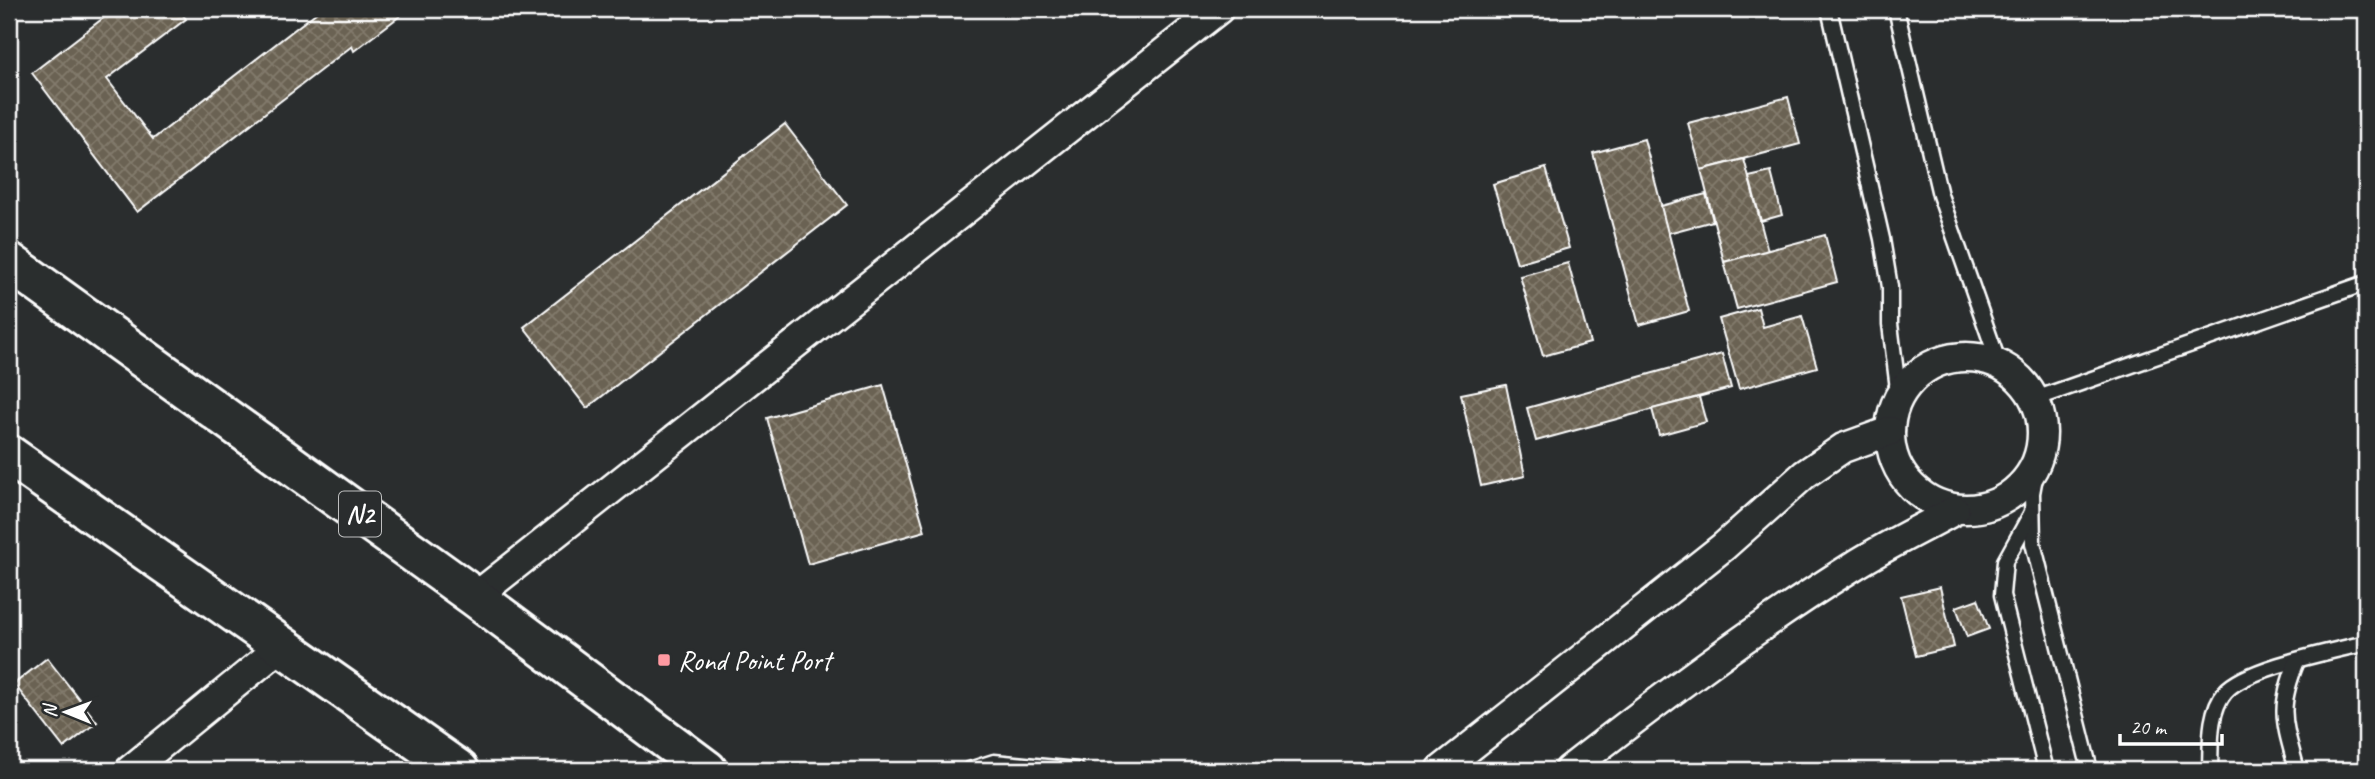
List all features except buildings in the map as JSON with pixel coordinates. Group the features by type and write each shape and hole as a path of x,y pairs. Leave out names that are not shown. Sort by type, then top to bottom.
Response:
{"highway":[{"name":"N2","path":"9,262 475,597 707,770"},
{"path":"9,455 458,770"}],"street":[{"path":"475,597 1219,9"},
{"path":"1569,770 1660,699 1854,565 1955,510 1991,506 2013,493 2030,474 2040,450 2042,424 2035,399 2020,378 1998,364 1974,356 1948,358 1924,369 1906,386 1899,397 1890,431 1893,456 1904,478 1921,495 1955,510"},
{"path":"1441,770 1723,547 1805,474 1843,448 1890,431"},
{"path":"130,770 282,646"}],"lane":[{"path":"1829,9 1882,239 1890,287 1890,324 1899,397"},
{"path":"1896,9 1940,195 1998,364"},
{"path":"2035,399 2366,283"},
{"path":"2040,450 2032,513 2033,543 2090,770"},
{"path":"2032,513 2005,561 2002,595 2046,770"},
{"path":"2210,770 2212,720 2225,692 2257,673 2366,643"},
{"path":"2297,661 2286,687 2282,713 2297,770"},
{"path":"969,770 994,762 1077,770"}],"place":[{"name":"Rond Point Port","path":"664,660"}]}
